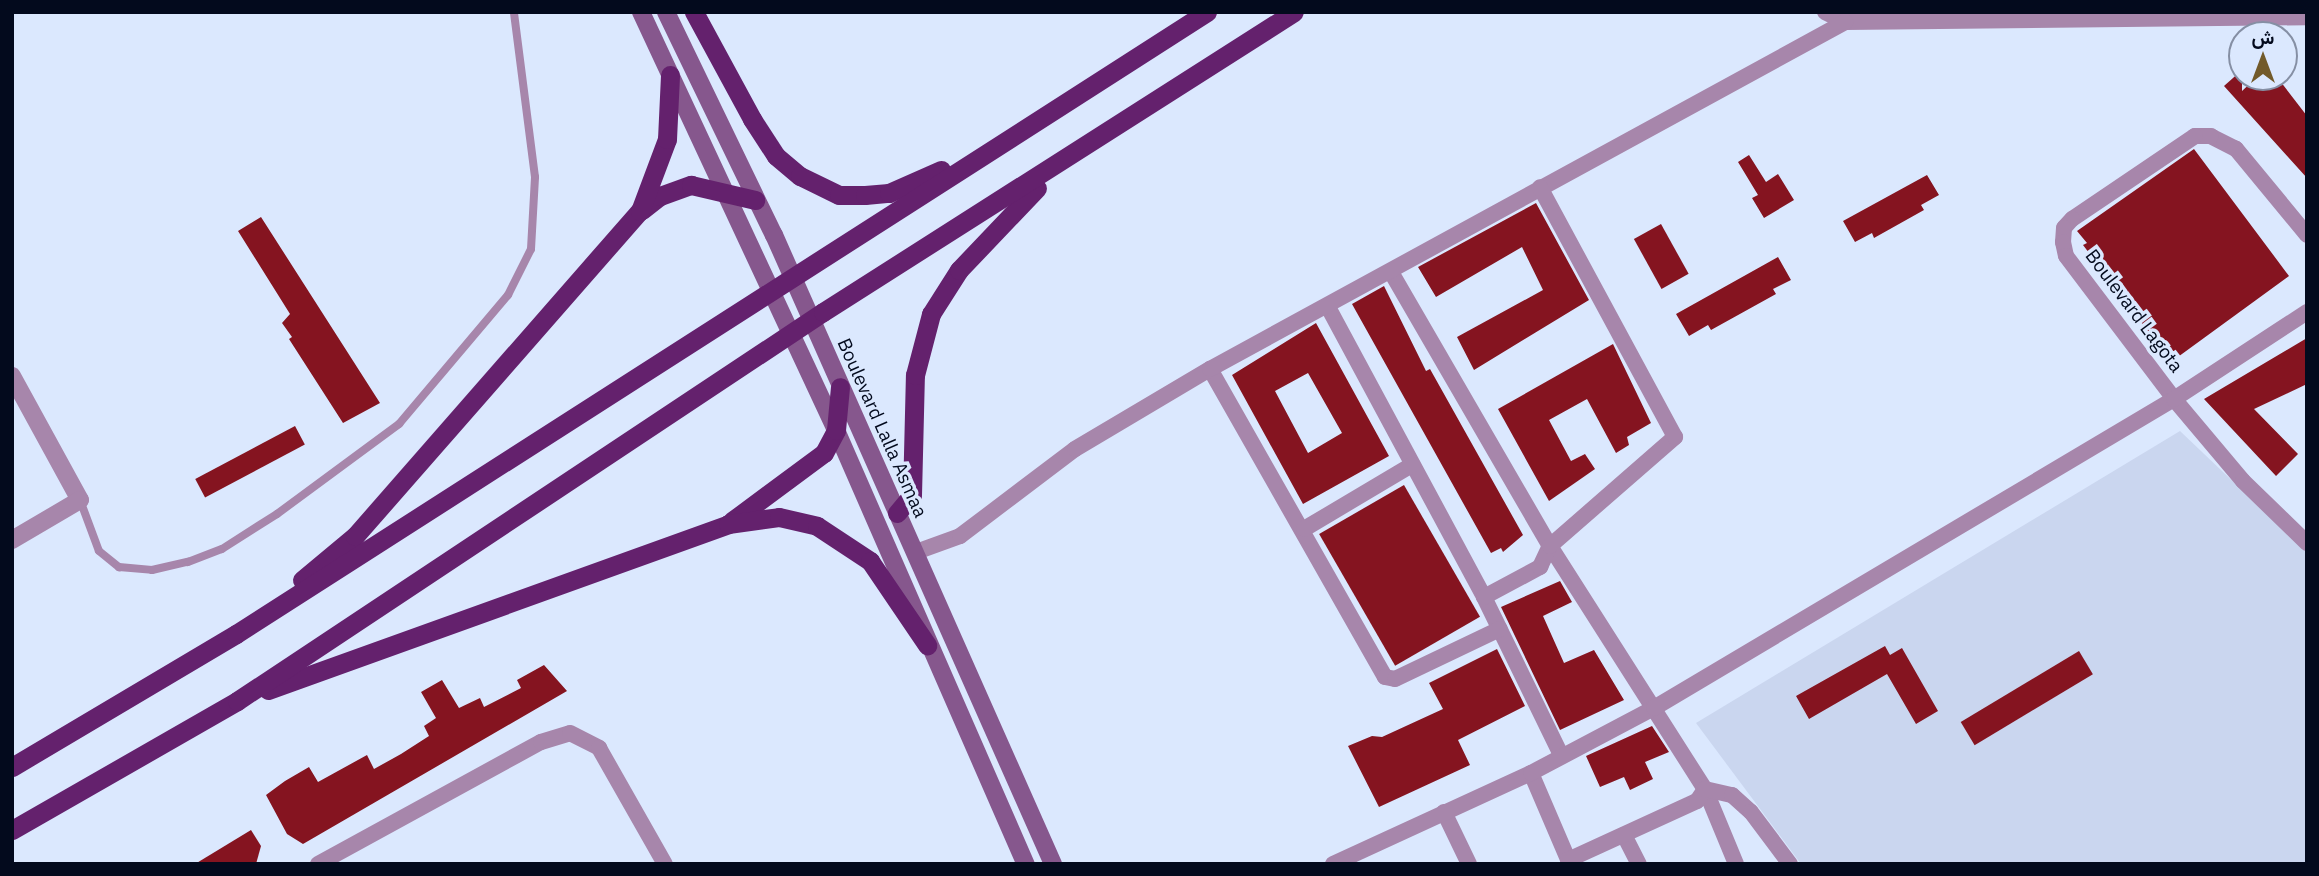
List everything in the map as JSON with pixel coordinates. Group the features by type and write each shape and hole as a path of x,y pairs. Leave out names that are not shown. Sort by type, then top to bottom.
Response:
{"highway":[{"path":"694,12 776,156 823,190 839,195 889,193 1012,136"},
{"path":"12,767 236,634 1207,12"},
{"path":"12,830 237,701 823,312 1052,170 1294,12"},
{"path":"640,211 667,139 670,75"},
{"path":"897,513 912,495 915,375 931,314 959,270 1052,170"},
{"path":"236,634 355,536 640,211 660,196 691,185 726,191 755,200"},
{"path":"728,524 818,460 836,430 836,380"},
{"path":"237,701 728,524 779,517 837,536 870,561 927,645"}],"main road":[{"path":"641,12 836,430 927,645 1026,864"},
{"name":"Boulevard Lalla Asmaa","path":"666,12 774,235 836,380 916,552 1002,757 1053,864"},
{"path":"875,525 897,513"}],"street":[{"path":"1825,12 1845,22 2307,17"},
{"path":"916,552 960,536 1075,449 1210,369 1328,307 1540,187 1845,22"},
{"name":"Boulevard Lagota","path":"2307,235 2236,149 2211,136 2182,141 2064,228 2066,256 2174,399 2243,481 2307,543"},
{"path":"1484,597 1540,567 1550,546 1675,433 1540,187"},
{"path":"1391,272 1550,546 1705,789 1736,864"},
{"path":"1328,307 1484,597 1561,755"},
{"name":"Boulevard Lagota","path":"2174,399 2307,312"},
{"path":"1210,369 1390,680 1500,629"},
{"path":"12,376 80,500 12,540"},
{"path":"1332,864 1531,773 1654,708 2174,399"},
{"path":"1304,529 1412,465"},
{"path":"318,864 541,742 570,733 599,748 665,864"},
{"path":"1531,773 1569,862 1697,801 1705,789"},
{"path":"1705,789 1732,795 1751,811 1790,864"},
{"path":"1444,812 1469,864"},
{"path":"1624,835 1639,864"}],"lane":[{"path":"80,500 99,551 119,567 152,570 188,562 222,549 277,514 400,424 508,295 531,248 535,177 514,12"}],"shaded area":[{"path":"2180,431 2307,552 2307,864 1801,864 1696,723"}],"building":[{"path":"2229,91 2288,91 2307,116 2307,178"},
{"path":"2194,149 2289,276 2171,362 2083,245 2087,243 2077,231"},
{"path":"1749,155 1766,182 1778,174 1794,200 1764,218 1752,198 1758,195 1738,162"},
{"path":"1927,175 1939,195 1921,205 1924,210 1874,238 1872,233 1855,242 1843,221"},
{"path":"1536,203 1589,300 1474,370 1457,337 1543,290 1522,247 1436,297 1418,267"},
{"path":"261,217 380,403 343,423 289,339 292,337 282,323 290,314 238,231"},
{"path":"1661,224 1689,274 1662,289 1634,239"},
{"path":"1778,257 1791,280 1773,289 1776,294 1711,330 1708,325 1689,336 1676,314"},
{"path":"1384,286 1426,371 1430,369 1523,535 1503,552 1501,548 1491,553 1352,304"},
{"path":"1316,323 1389,456 1303,504 1232,375","holes":["1308,373 1342,433 1308,453 1275,391"]},
{"path":"2307,338 2307,384 2254,409 2298,454 2276,476 2204,399"},
{"path":"1613,344 1651,423 1627,437 1629,445 1616,453 1587,399 1549,420 1571,461 1585,454 1595,469 1549,501 1498,409"},
{"path":"295,426 305,445 205,498 195,479"},
{"path":"1404,485 1480,617 1395,666 1319,534"},
{"path":"1560,581 1572,602 1543,616 1564,663 1594,650 1624,700 1560,730 1501,607"},
{"path":"1885,646 1890,655 1902,648 1938,711 1916,724 1887,674 1809,719 1796,696"},
{"path":"1497,649 1525,706 1458,740 1470,765 1379,807 1348,746 1372,736 1382,737 1443,709 1429,683"},
{"path":"2079,651 2093,674 1975,745 1961,722"},
{"path":"544,665 567,691 303,844 287,834 266,795 285,781 309,767 318,782 367,755 374,769 429,736 424,726 436,718 421,692 442,680 459,708 480,698 484,707 521,688 517,680"},
{"path":"1652,726 1669,752 1645,762 1653,779 1630,790 1624,777 1600,787 1586,756"},
{"path":"251,830 261,846 256,864 195,864"}]}
